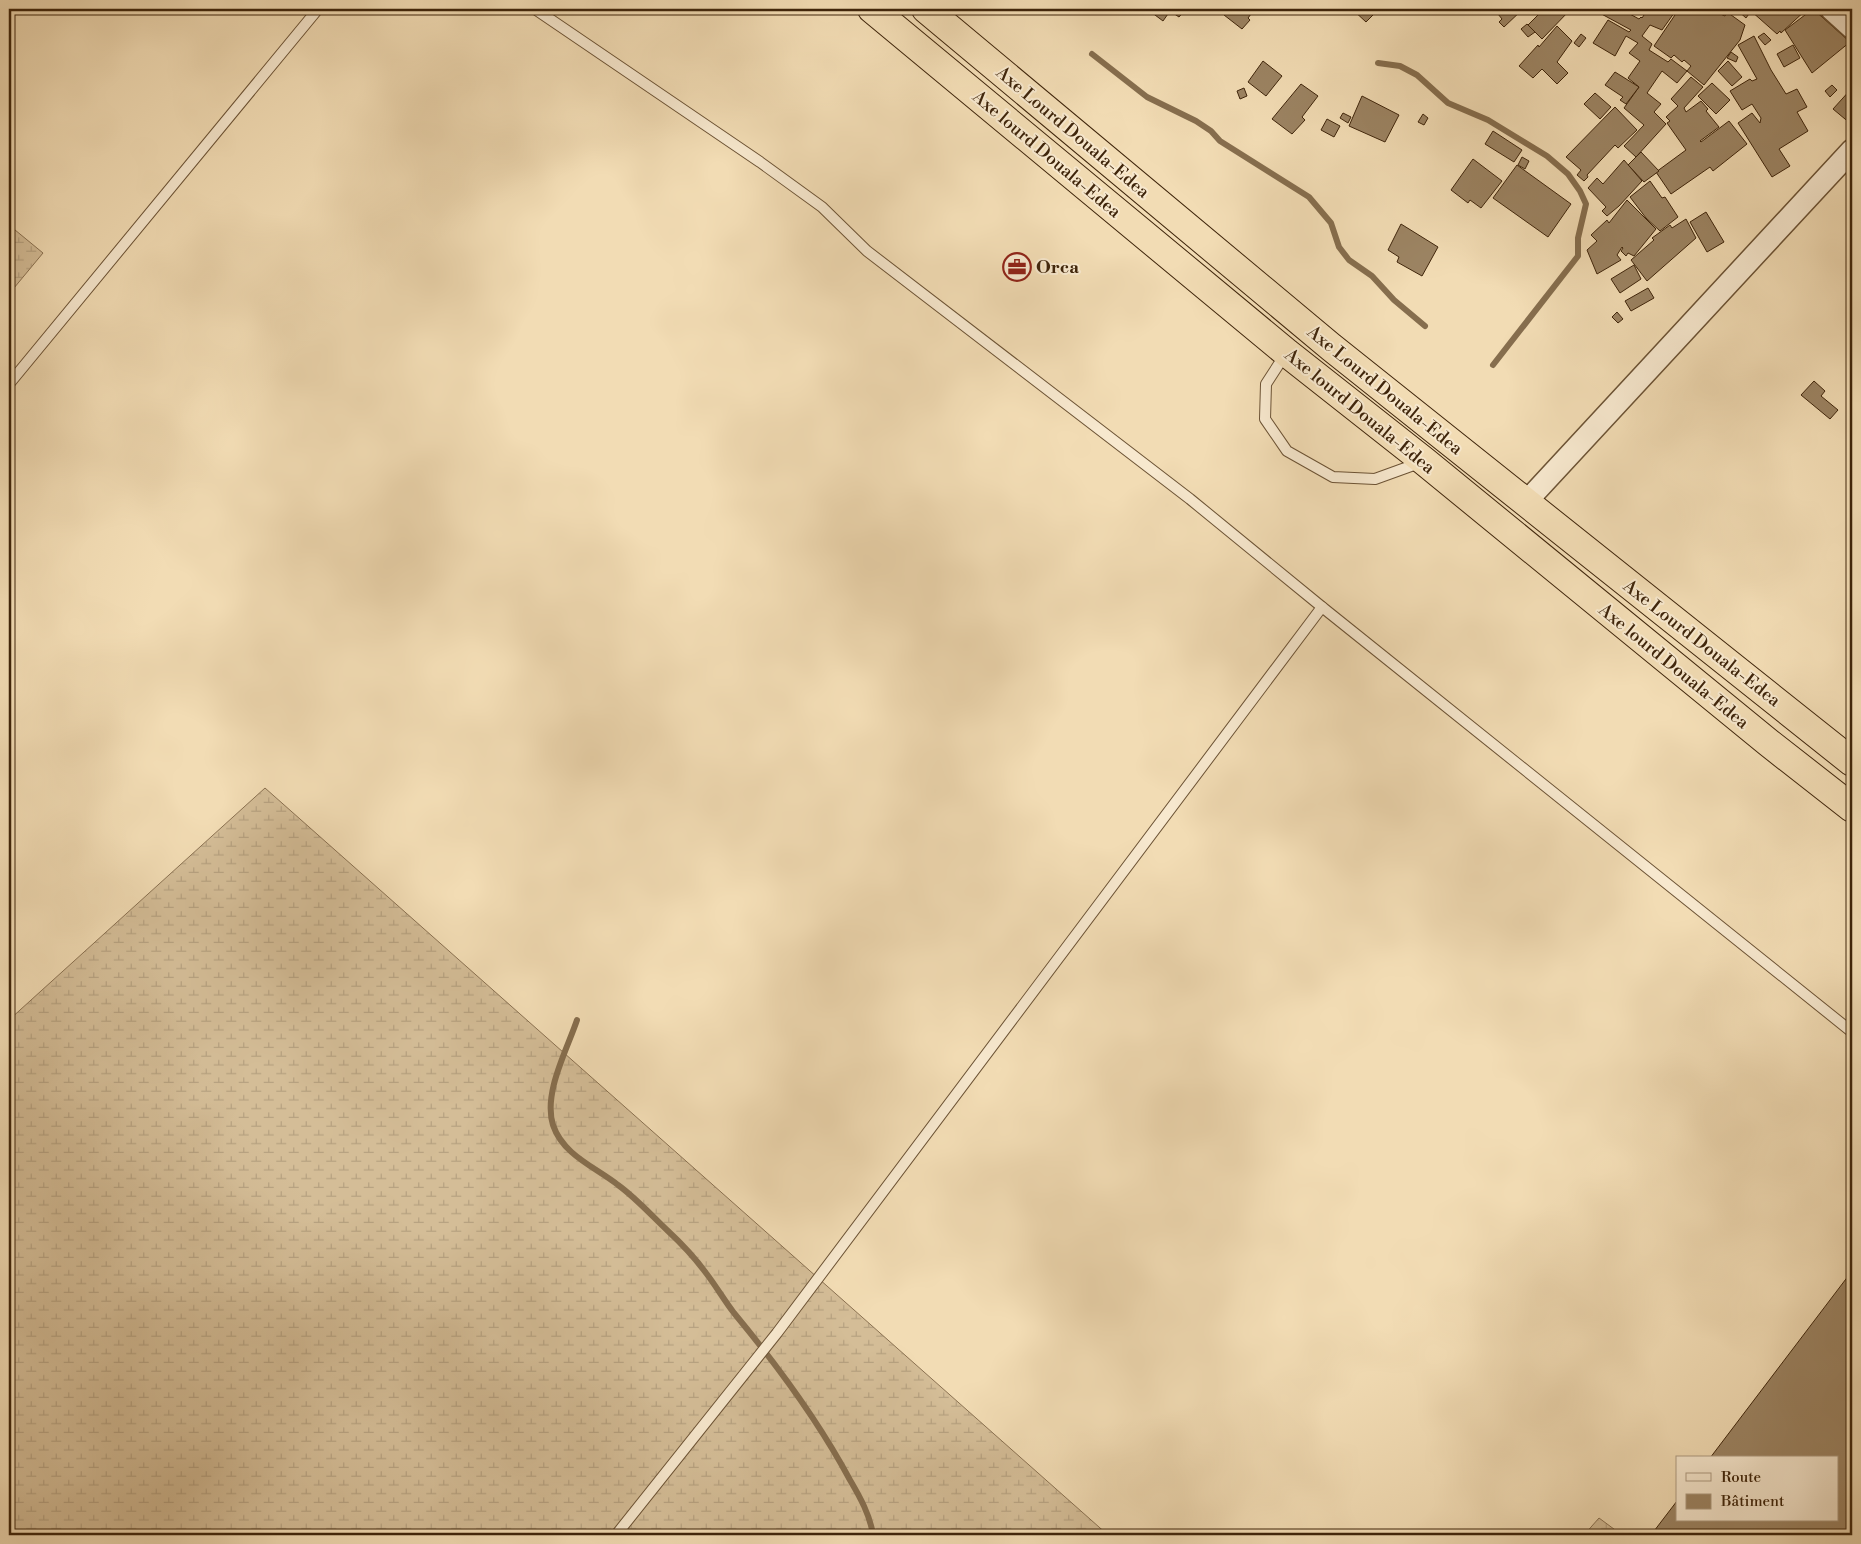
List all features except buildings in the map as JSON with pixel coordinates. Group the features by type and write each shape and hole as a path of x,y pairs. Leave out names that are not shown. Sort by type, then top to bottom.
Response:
{"highway":[{"name":"Axe lourd Douala-Edea","path":"872,9 1287,352 1424,461 1769,743 1852,808"},
{"name":"Axe Lourd Douala-Edea","path":"926,9 1330,347 1852,762"},
{"path":"953,9 1036,102"}],"street":[{"path":"1831,9 1852,28"},
{"path":"1525,503 1852,150"}],"lane":[{"path":"9,384 318,9"},
{"path":"535,9 822,207 867,250 1190,499 1852,1032"},
{"path":"1287,352 1266,384 1264,419 1287,451 1333,477 1375,479 1424,461"},
{"path":"616,1535 777,1334 1322,607"}],"green space":[{"path":"9,225 43,253 9,294"},
{"path":"265,788 1108,1535 9,1535 9,1020"},
{"path":"1599,1518 1622,1535 1584,1535"}],"waterway":[{"path":"1092,54 1147,97 1196,121 1211,131 1220,141 1309,197 1331,223 1339,247 1349,260 1372,276 1394,300 1425,326"},
{"path":"1378,63 1400,66 1417,75 1448,103 1488,120 1547,156 1568,174 1580,191 1586,204 1578,238 1578,256 1493,365"},
{"path":"577,1020 558,1072 551,1099 553,1125 558,1135 564,1144 581,1160 638,1201 702,1267 734,1313 811,1415 861,1500 870,1520 873,1535"}],"place":[{"name":"Orca","path":"1017,267"}]}
